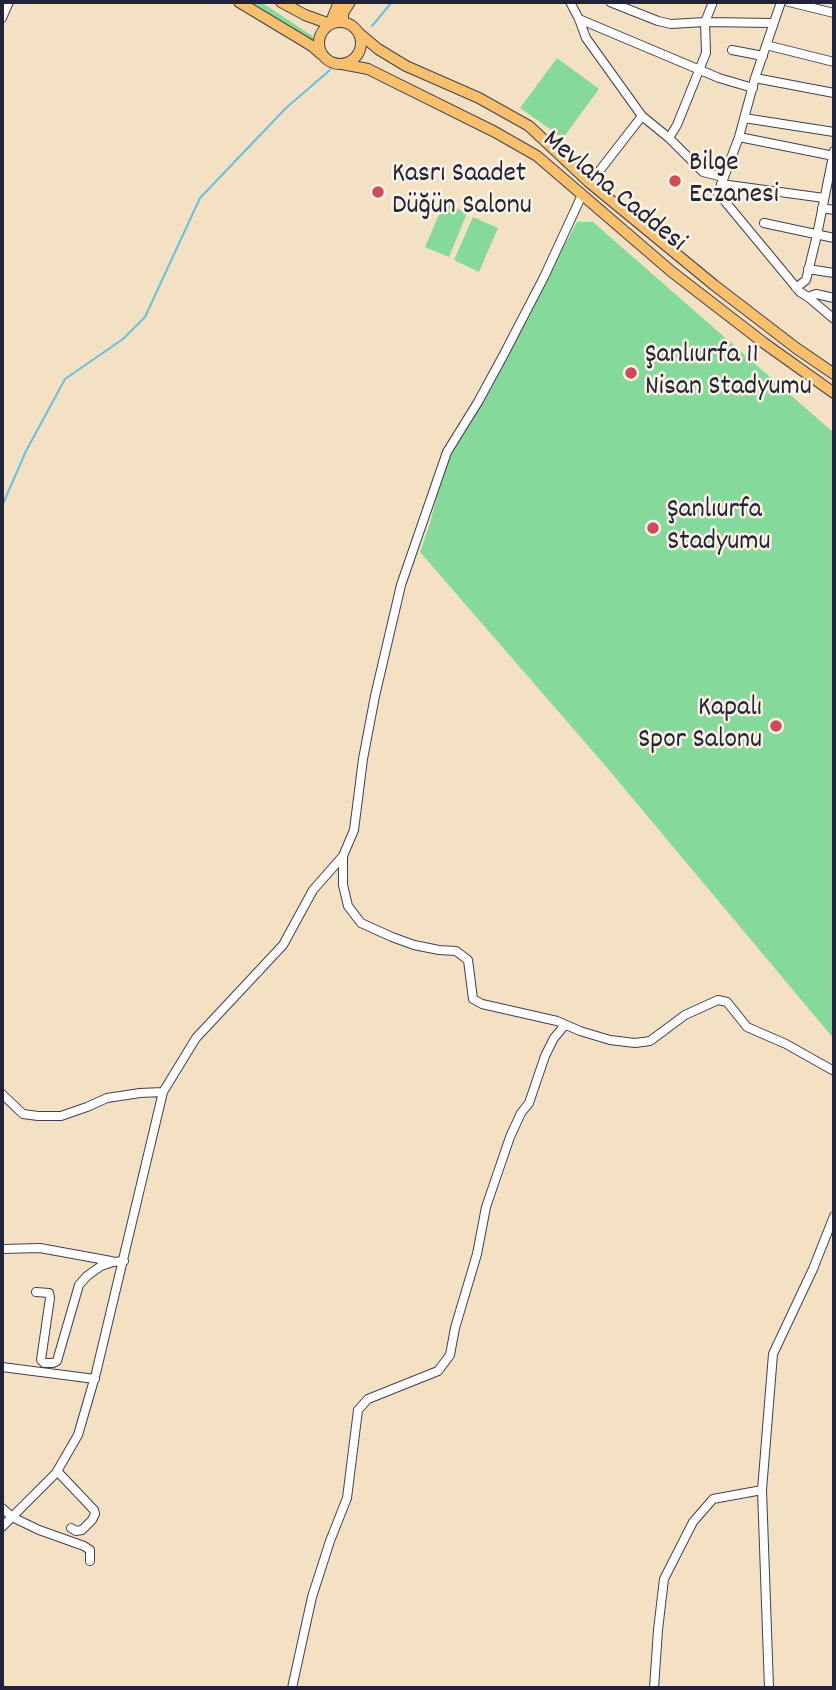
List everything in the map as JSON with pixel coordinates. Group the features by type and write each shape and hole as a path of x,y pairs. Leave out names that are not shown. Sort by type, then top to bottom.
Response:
{"main road":[{"path":"239,2 335,63 342,64 354,59 359,53 359,33"},
{"path":"281,2 330,24 343,22 355,27 378,49 406,66 479,97 529,126 590,183 714,285 834,374"},
{"path":"324,56 321,36 330,24 339,2"},
{"path":"343,22 343,13 350,2"},
{"name":"Mevlana Caddesi","path":"342,64 368,69 495,132 537,156 672,272 834,393"}],"street":[{"path":"2,15 9,2"},
{"path":"570,2 586,38 642,116 703,172 722,181 824,198"},
{"path":"610,2 671,24 773,23"},
{"path":"669,138 677,125 706,53 705,22 713,2"},
{"path":"781,2 755,78 739,137 718,193 796,288 834,318"},
{"path":"789,2 834,13"},
{"path":"579,19 699,70 753,88"},
{"path":"766,45 834,62"},
{"path":"732,50 762,56"},
{"path":"755,78 834,93"},
{"path":"590,183 642,116"},
{"path":"744,118 834,132"},
{"path":"739,137 834,154 831,183 824,198 806,280 796,288"},
{"path":"2,1527 57,1471 78,1435 124,1261 163,1092 196,1038 283,945 313,890 343,856 354,830 376,689 401,585 447,453 509,345 582,195"},
{"path":"822,208 834,210"},
{"path":"764,223 834,238"},
{"path":"808,269 834,273"},
{"path":"808,297 816,294 834,298"},
{"path":"343,856 348,906 361,923 414,945 456,951 468,960 473,999 482,1004 557,1021 610,1040 635,1043 650,1041 685,1015 718,1000 727,1002 747,1027 786,1044 834,1071"},
{"path":"292,1688 312,1597 347,1499 358,1410 368,1399 438,1371 450,1355 455,1328 477,1254 486,1207 510,1137 521,1113 529,1103 545,1056 554,1038 565,1025"},
{"path":"2,1094 23,1114 61,1116 107,1098 163,1092"},
{"path":"769,1688 762,1490 773,1354 813,1269 834,1216"},
{"path":"2,1249 40,1248 113,1262"},
{"path":"36,1292 49,1293 41,1360 44,1363 53,1363 57,1361 79,1285 101,1266 124,1261"},
{"path":"2,1367 94,1379"},
{"path":"57,1471 95,1514 82,1530 71,1528"},
{"path":"654,1688 664,1579 694,1522 713,1499 762,1490"},
{"path":"2,1508 12,1517 39,1530 90,1549 90,1561"}],"green space":[{"path":"249,2 261,2 314,37 311,41"},
{"path":"557,58 599,89 563,138 520,108"},
{"path":"444,203 467,213 449,257 425,247"},
{"path":"473,217 498,228 479,272 454,260"},
{"path":"577,222 593,222 834,433 834,1039 603,763 420,552 444,468"}],"waterway":[{"path":"372,26 392,2"},
{"path":"2,506 26,451 65,379 123,339 145,317 200,198 286,108 330,70"}],"place":[{"name":"Bilge Eczanesi","path":"675,181"},
{"name":"Kasrı Saadet Düğün Salonu","path":"378,192"},
{"name":"Şanlıurfa 11 Nisan Stadyumu","path":"631,373"},
{"name":"Şanlıurfa Stadyumu","path":"653,528"},
{"name":"Kapalı Spor Salonu","path":"776,726"}]}
